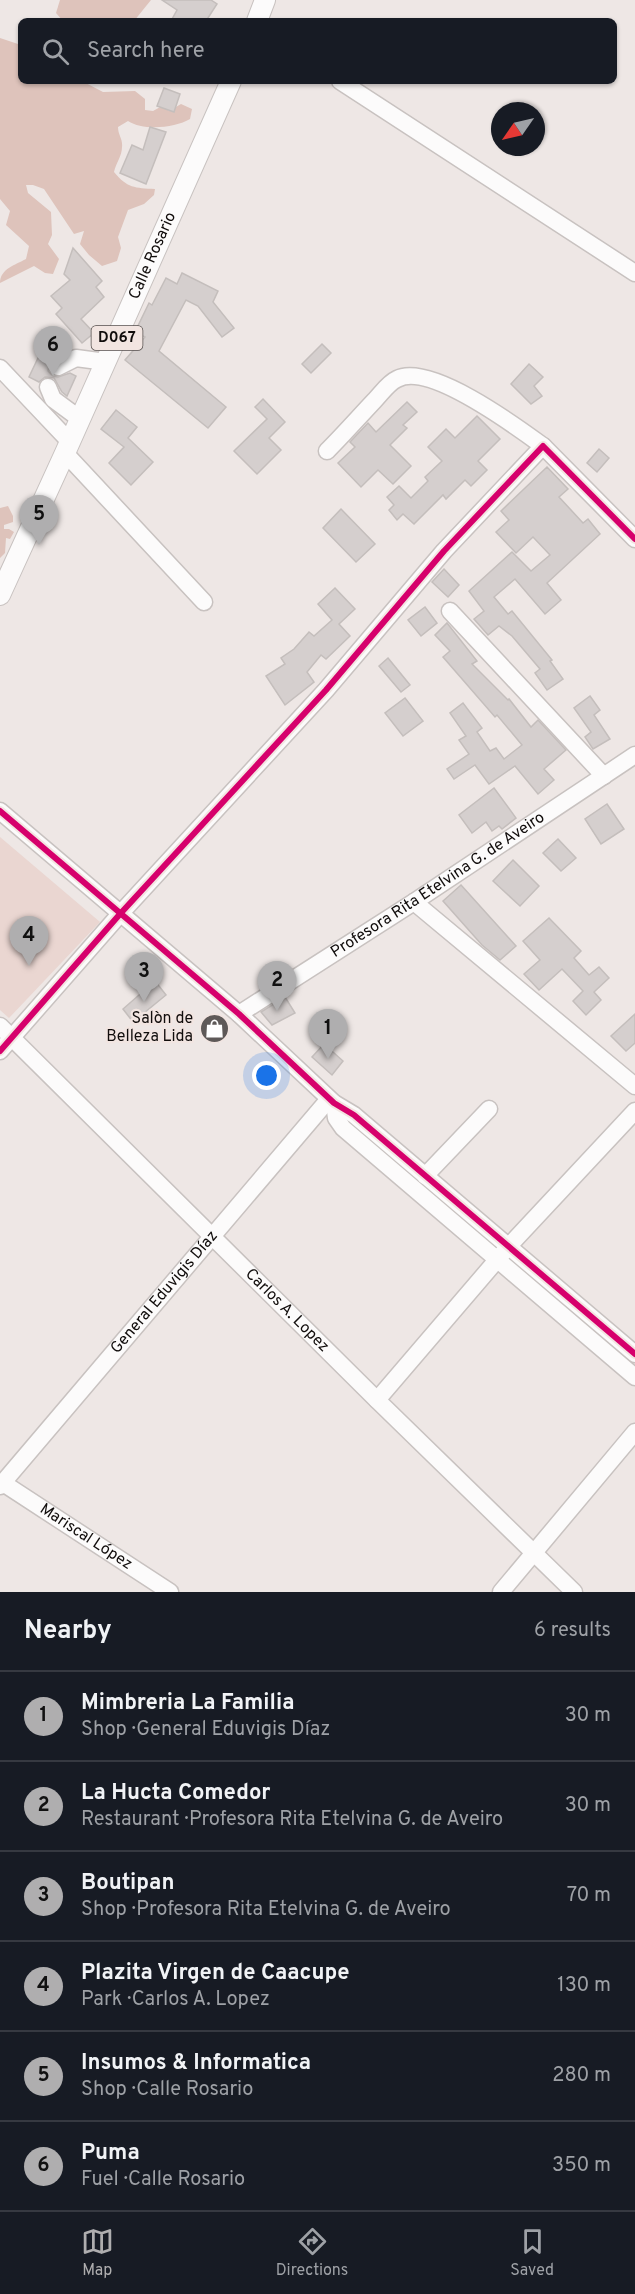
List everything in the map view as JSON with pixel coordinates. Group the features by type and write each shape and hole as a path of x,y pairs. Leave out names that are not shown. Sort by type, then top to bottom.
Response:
{"main road":[{"path":"258,18 265,0"},
{"name":"Calle Rosario","path":"0,595 230,84"}],"street":[{"path":"345,84 635,273"},
{"path":"58,367 75,358 106,362"},
{"path":"0,368 204,602"},
{"path":"327,451 390,384 407,375 421,377 460,392 498,414 543,446 635,539"},
{"path":"48,387 53,399 80,419"},
{"path":"0,1051 6,1031 120,914 326,690 444,551 543,446"},
{"path":"450,611 604,776"},
{"name":"Profesora Rita Etelvina G. de Aveiro","path":"239,1014 414,902 635,755"},
{"path":"0,811 239,1014 332,1101 354,1115 635,1354"},
{"path":"414,902 635,1086"},
{"name":"Carlos A. Lopez","path":"6,1031 377,1400 574,1592"},
{"path":"332,1101 336,1118 343,1128 635,1377"},
{"name":"General Eduvigis Díaz","path":"1,1485 212,1236 332,1101"},
{"path":"425,1176 489,1109"},
{"path":"377,1400 508,1246 635,1111"},
{"path":"501,1592 635,1432"},
{"name":"Mariscal López","path":"1,1485 170,1592"}],"shaded area":[{"path":"60,0 151,0 136,18 60,18 56,13"},
{"path":"0,38 18,44 18,84 88,84 103,92 135,91 145,99 145,110 153,111 162,106 169,111 181,104 192,109 190,119 176,125 150,127 128,121 118,127 122,150 114,172 132,186 155,189 154,195 144,204 128,210 118,237 121,248 117,261 102,266 80,244 84,231 74,234 44,189 26,185 28,193 51,212 52,235 48,244 59,259 53,274 45,273 34,266 0,283 5,271 26,259 29,246 6,225 10,211 0,199"},
{"path":"8,506 13,522 4,525 4,529 14,532 10,539 6,538 5,553 0,558 0,508"},
{"path":"0,837 100,922 9,1018 0,1010"}],"building":[{"path":"162,0 211,0 217,4 208,18 173,18 177,10"},
{"path":"164,88 180,94 174,112 157,106"},
{"path":"150,127 166,132 146,184 120,173 132,145 143,150"},
{"path":"73,248 102,281 96,287 104,297 81,319 94,333 82,343 56,314 62,308 51,296 70,280 64,274"},
{"path":"182,273 218,291 213,302 234,328 222,337 198,306 186,300 159,351 226,407 208,428 125,360 145,337 135,332 149,303 152,305 166,278 177,284"},
{"path":"322,344 331,353 311,373 302,364"},
{"path":"38,358 49,363 48,371 53,376 58,377 70,373 76,376 67,396 54,378 45,377 39,382 29,377"},
{"path":"529,364 543,377 534,386 542,396 531,404 511,384"},
{"path":"263,399 285,422 269,438 281,450 257,474 234,451 267,419 255,407"},
{"path":"407,402 417,412 403,425 407,428 390,445 411,466 393,484 378,470 361,487 338,463 355,447 350,442 368,423 376,432"},
{"path":"116,410 137,427 128,438 153,462 131,485 109,463 124,447 101,429"},
{"path":"477,416 500,439 478,461 487,470 471,486 465,480 446,499 443,495 414,524 403,514 397,520 389,510 394,505 387,497 399,486 411,498 428,481 425,477 442,461 428,447 446,429 455,438"},
{"path":"599,449 609,458 597,472 587,463"},
{"path":"547,467 568,489 559,497 583,523 588,519 600,534 547,583 561,600 545,614 515,579 494,597 508,614 512,611 552,660 550,661 563,679 547,690 535,673 540,669 512,636 499,626 488,635 474,619 484,611 469,591 512,552 531,571 550,555 533,537 516,553 496,532 509,520 501,511"},
{"path":"341,509 375,544 356,562 323,528"},
{"path":"444,569 459,585 448,597 432,582"},
{"path":"335,588 355,609 339,624 350,636 326,659 321,655 307,672 314,682 285,705 266,676 285,664 281,658 294,649 309,632 314,636 332,620 318,604"},
{"path":"425,607 437,623 421,636 408,620"},
{"path":"447,623 477,661 472,664 509,699 531,727 538,720 566,750 544,769 554,780 538,794 515,766 489,784 475,765 454,779 447,769 469,754 459,740 466,736 450,713 463,703 482,728 477,732 490,751 496,748 504,759 522,745 443,657 450,651 435,635"},
{"path":"388,658 410,685 401,692 379,666"},
{"path":"590,696 600,710 594,715 610,739 593,749 585,737 591,732 574,708"},
{"path":"405,698 423,721 403,736 385,713"},
{"path":"494,788 516,818 502,829 499,826 492,831 486,822 472,833 459,815"},
{"path":"607,804 624,829 601,844 585,819"},
{"path":"558,839 576,858 561,871 543,853"},
{"path":"513,860 539,886 520,906 493,881"},
{"path":"461,885 516,946 500,960 482,945 443,901"},
{"path":"549,918 581,951 574,958 589,975 599,967 609,978 594,992 601,1000 586,1015 573,1001 583,991 562,969 539,990 524,974 540,960 523,941"},
{"path":"155,981 166,995 133,1022 123,1009"},
{"path":"285,997 295,1013 272,1025 261,1012"},
{"path":"635,1014 635,1043 626,1051 611,1036"},
{"name":"Salòn de Belleza Lida","path":"219,1017 226,1025 209,1039 202,1031"},
{"path":"324,1044 343,1061 332,1075 312,1057"}],"cycle path":[{"path":"0,1051 120,914 326,690 444,551 543,446 635,539"},
{"path":"0,811 239,1014 334,1103 354,1115 635,1354"}],"place":[{"name":"Puma","path":"53,376"},
{"name":"Insumos & Informatica","path":"39,545"},
{"name":"Plazita Virgen de Caacupe","path":"29,966"},
{"name":"Boutipan","path":"144,1002"},
{"name":"La Hucta Comedor","path":"277,1011"},
{"name":"Salòn de Belleza Lida","path":"214,1028"},
{"name":"Mimbreria La Familia","path":"328,1059"}]}
